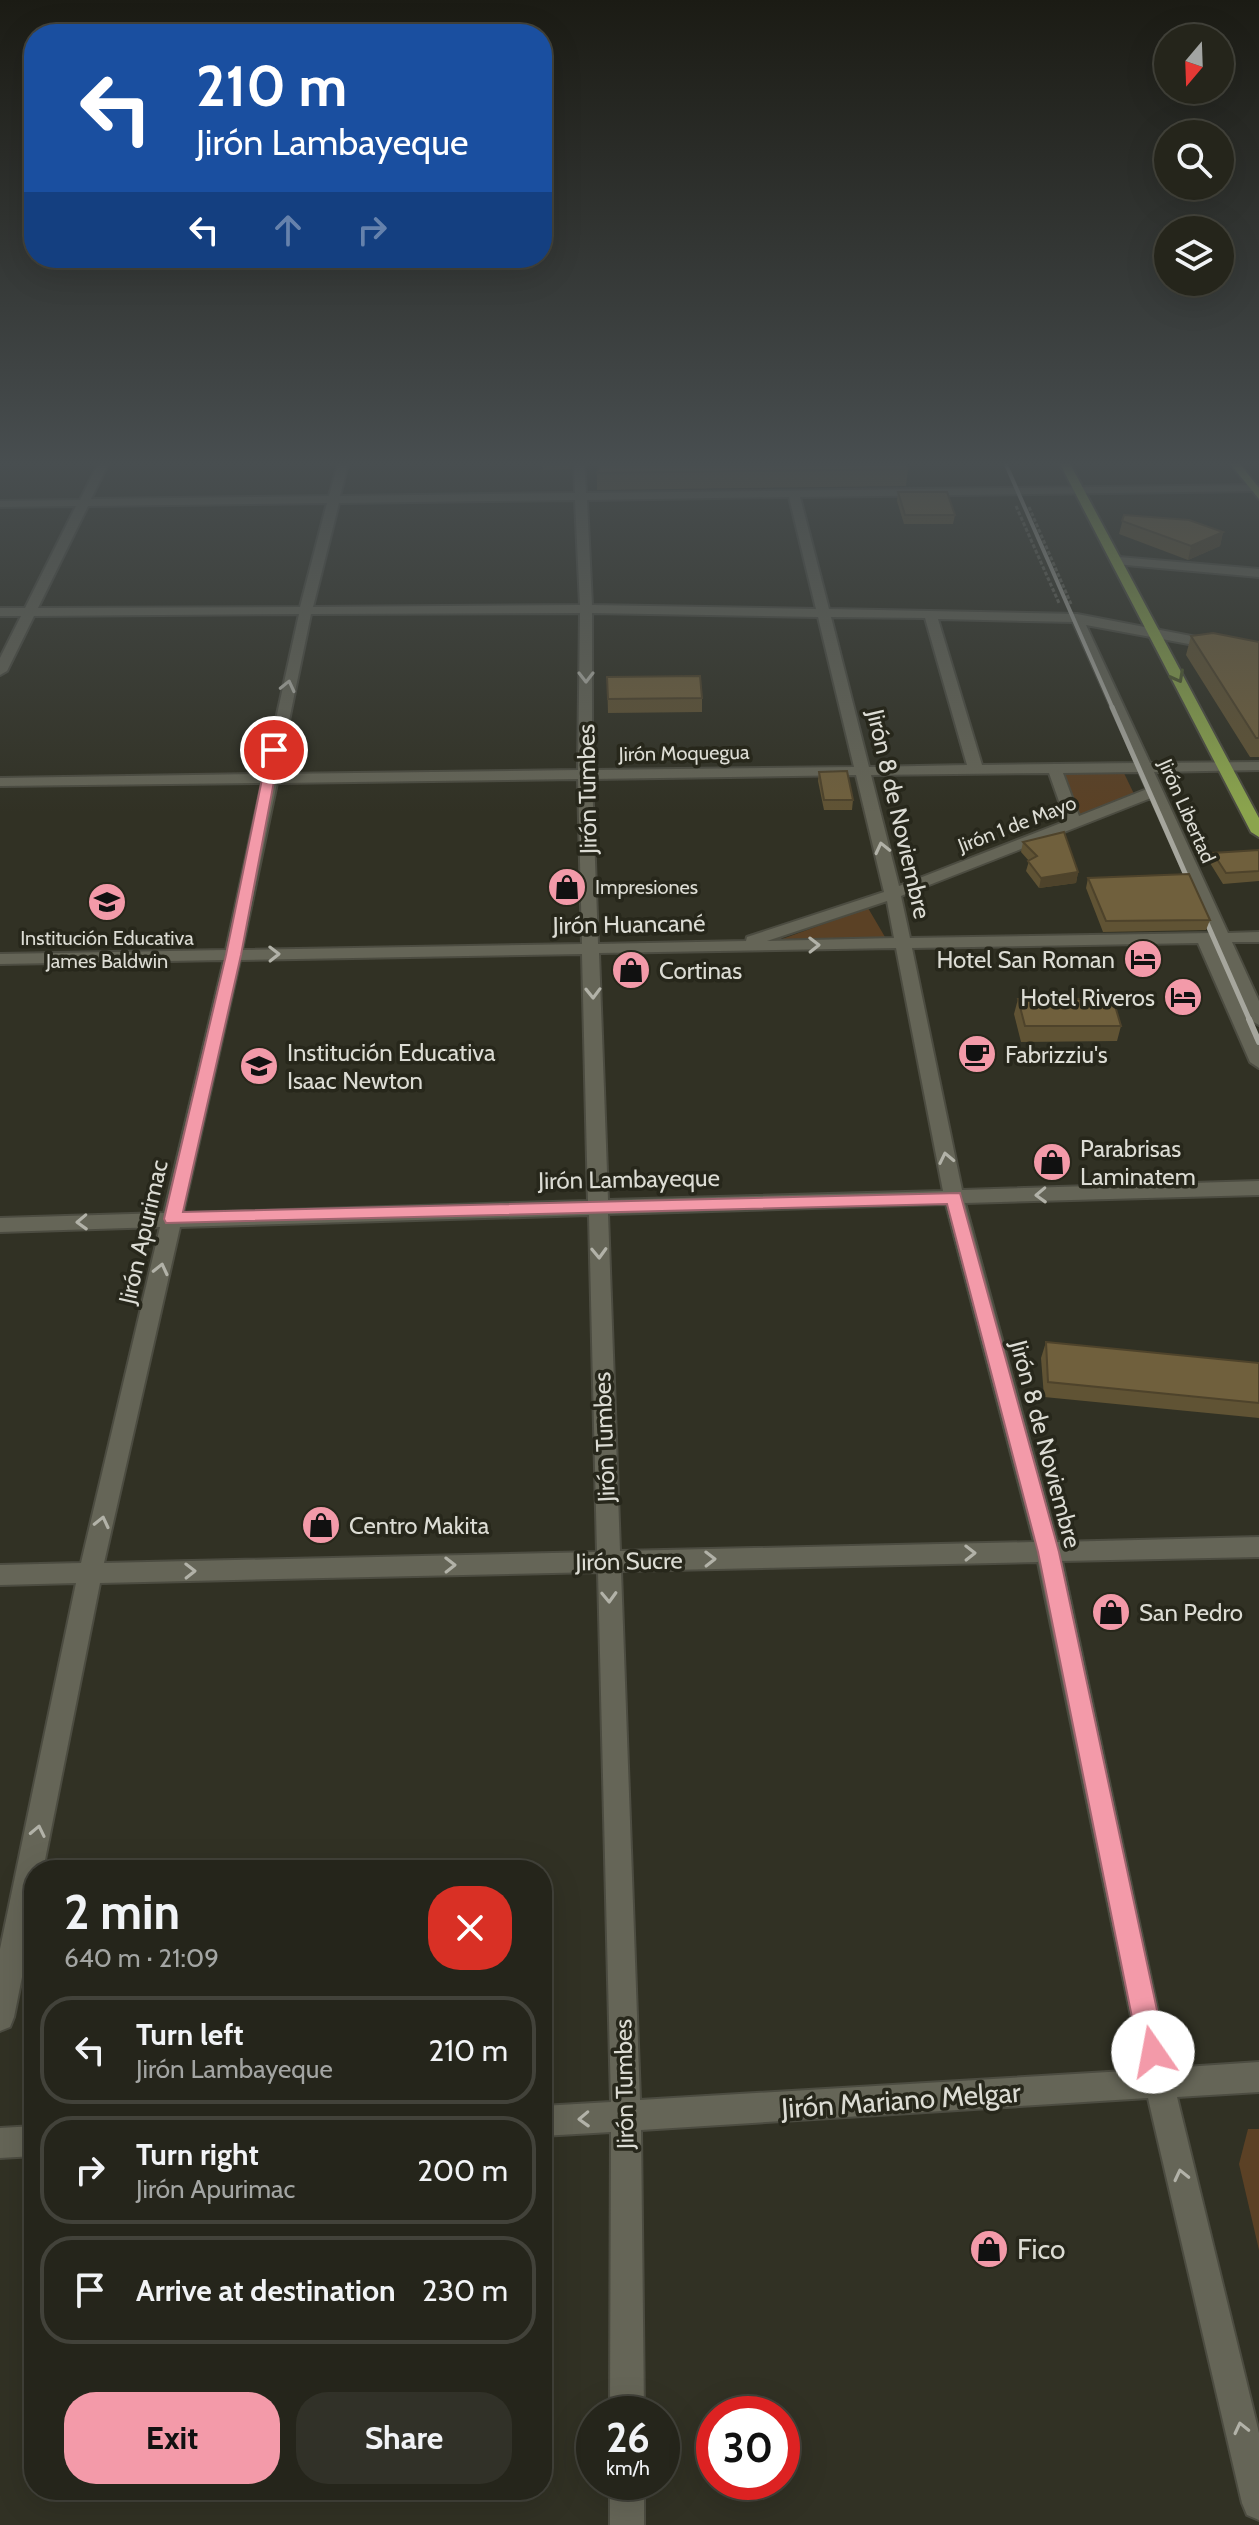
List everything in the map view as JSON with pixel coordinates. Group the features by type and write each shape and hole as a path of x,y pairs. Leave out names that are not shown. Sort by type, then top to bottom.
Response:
{"main road":[{"path":"1127,578 1259,832"}],"street":[{"path":"0,671 48,578"},
{"name":"Jirón Apurimac","path":"32,1860 90,1573 233,955 268,778 314,578"},
{"name":"Jirón Tumbes","path":"584,578 585,775 626,2117 627,2396"},
{"name":"Jirón 8 de Noviembre","path":"815,578 893,894 954,1198 1048,1552 1159,2083 1259,2503"},
{"path":"0,612 586,609 1077,618 1259,653"},
{"path":"930,614 976,770"},
{"name":"Jirón Libertad","path":"1077,618 1146,768 1213,938 1259,1020"},
{"name":"Jirón Moquegua","path":"0,782 1259,766"},
{"path":"1055,770 1074,823"},
{"name":"Jirón 1 de Mayo","path":"734,946 893,894 1155,791"},
{"path":"1213,938 1259,1062"},
{"name":"Jirón Huancané","path":"0,959 1213,938 1257,940"},
{"name":"Jirón Lambayeque","path":"0,1225 1259,1188"},
{"name":"Jirón Sucre","path":"0,1575 1259,1547"},
{"name":"Jirón Apurimac","path":"0,2017 24,1899"},
{"name":"Jirón Mariano Melgar","path":"552,2121 1259,2077"},
{"path":"0,2143 24,2142"},
{"path":"627,2500 627,2525"}],"path":[{"path":"1059,578 1077,618"}],"shaded area":[{"path":"1123,771 1135,796 1076,819 1059,772"},
{"path":"868,908 885,937 782,939"},
{"path":"1248,2129 1259,2129 1259,2250 1239,2164"}],"building":[{"path":"1213,633 1259,642 1259,738 1256,738 1191,636"},
{"path":"700,676 702,698 608,699 607,677"},
{"path":"847,771 853,800 824,800 819,772"},
{"path":"1064,832 1078,872 1041,878 1028,861 1037,856 1023,842"},
{"path":"1259,850 1259,871 1226,873 1213,853"},
{"path":"1189,874 1210,920 1106,921 1088,878"},
{"path":"1018,999 1113,999 1121,1026 1025,1026"},
{"path":"1046,1342 1259,1363 1259,1403 1048,1382"}],"railway":[{"path":"1056,578 1113,709"},
{"path":"1112,707 1250,1021"},
{"path":"1249,1019 1259,1042"}],"place":[{"name":"Impresiones","path":"567,887"},
{"name":"Institución Educativa James Baldwin","path":"107,902"},
{"name":"Hotel San Roman","path":"1143,959"},
{"name":"Cortinas","path":"631,970"},
{"name":"Hotel Riveros","path":"1183,997"},
{"name":"Fabrizziu's","path":"977,1054"},
{"name":"Institución Educativa Isaac Newton","path":"259,1066"},
{"name":"Parabrisas Laminatem","path":"1052,1162"},
{"name":"Centro Makita","path":"321,1525"},
{"name":"San Pedro","path":"1111,1612"},
{"name":"Fico","path":"989,2249"}],"route":[{"path":"274,750 233,955 173,1219 954,1198 1048,1552 1153,2052"}]}
